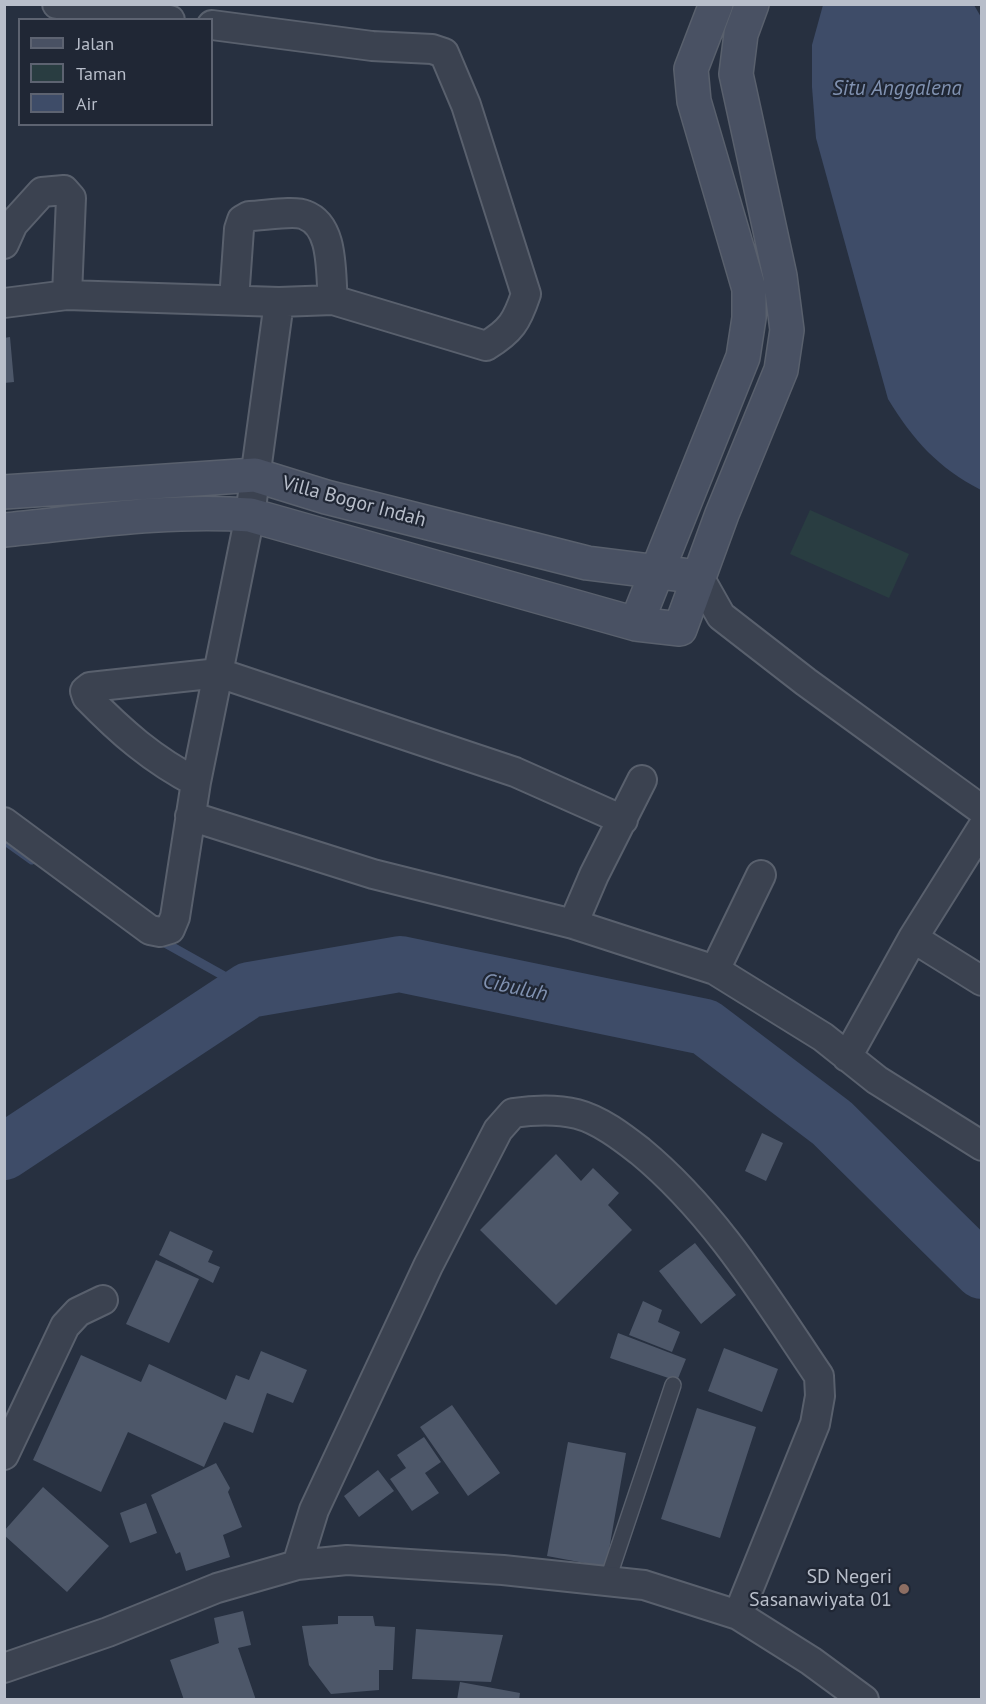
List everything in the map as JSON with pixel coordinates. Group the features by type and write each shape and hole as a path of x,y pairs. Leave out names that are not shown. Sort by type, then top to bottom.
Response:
{"street":[{"path":"57,4 156,18"},
{"path":"636,624 743,357 749,318 748,289 694,101 691,69 716,4"},
{"path":"680,628 722,514 781,370 786,330 780,276 736,74 741,34 752,4"},
{"path":"4,303 67,295 279,302 333,300 486,346 507,333 520,314 526,294 451,65 444,53 213,25"},
{"path":"4,244 13,224 42,192 63,190 71,198 67,295"},
{"path":"234,300 238,229 242,220 249,216 304,213 316,221 326,237 333,300"},
{"path":"4,822 150,930 160,932 170,929 175,917 196,782 250,515 279,302"},
{"name":"Villa Bogor Indah","path":"4,492 255,475 326,497 586,563 699,577"},
{"name":"Villa Bogor Indah","path":"4,530 217,512 250,515 636,624 680,628"},
{"path":"699,577 721,616 806,682 981,810"},
{"path":"680,628 721,616"},
{"path":"196,782 166,767 143,750 87,698 85,691 90,687 219,673 514,772 623,820"},
{"path":"573,924 594,875 642,780"},
{"path":"190,816 374,874 573,924 715,970 814,1032 877,1080 981,1146"},
{"path":"847,1057 913,938 981,828"},
{"path":"715,970 761,875"},
{"path":"913,938 981,981"},
{"path":"297,1564 314,1510 428,1266 498,1130 513,1113 536,1110 578,1114 618,1134 669,1176 727,1241 819,1376 820,1396 815,1424 738,1615"},
{"path":"4,1455 65,1326 78,1312 103,1300"},
{"path":"4,1668 108,1632 217,1588 297,1564 347,1560 608,1579 644,1585 738,1615 811,1661 864,1700"}],"lane":[{"path":"608,1579 673,1385"}],"green space":[{"path":"810,510 909,554 889,598 790,554"}],"water":[{"name":"Situ Anggalena","path":"823,5 974,5 981,17 981,490 952,472 928,452 888,399 816,138 812,87 812,45"}],"building":[{"path":"10,337 14,382 4,383 4,338"},
{"path":"762,1133 783,1143 766,1181 745,1171"},
{"path":"556,1154 581,1181 593,1168 619,1193 608,1205 632,1230 556,1305 480,1230"},
{"path":"170,1231 213,1251 208,1262 220,1267 213,1283 159,1255"},
{"path":"695,1243 736,1295 701,1324 659,1271"},
{"path":"156,1260 199,1279 169,1343 126,1324"},
{"path":"643,1301 662,1310 658,1322 680,1332 672,1352 629,1335"},
{"path":"618,1333 686,1359 677,1381 610,1358"},
{"path":"724,1348 778,1369 762,1412 708,1391"},
{"path":"261,1351 307,1370 293,1403 267,1393 253,1433 224,1422 204,1467 128,1432 101,1492 33,1460 81,1355 141,1382 149,1364 226,1400 236,1375 249,1380"},
{"path":"452,1405 500,1473 468,1496 420,1427"},
{"path":"697,1408 756,1427 720,1538 661,1519"},
{"path":"424,1437 441,1462 425,1473 439,1493 412,1511 390,1479 406,1468 397,1455"},
{"path":"568,1442 626,1453 606,1567 547,1556"},
{"path":"216,1463 230,1488 228,1492 242,1527 223,1535 230,1557 186,1571 180,1552 176,1554 151,1495"},
{"path":"378,1470 394,1491 359,1517 344,1496"},
{"path":"43,1487 109,1546 67,1592 4,1535 4,1531"},
{"path":"146,1503 157,1533 130,1543 120,1513"},
{"path":"243,1611 251,1645 238,1648 256,1700 184,1700 170,1660 219,1643 214,1618"},
{"path":"338,1616 373,1616 375,1626 395,1627 393,1670 379,1670 379,1690 331,1694 309,1665 302,1626 338,1624"},
{"path":"416,1629 503,1635 491,1682 412,1679"},
{"path":"460,1682 520,1693 519,1700 457,1700"}],"waterway":[{"path":"4,840 32,860"},
{"path":"158,939 249,990"},
{"name":"Cibuluh","path":"4,1152 249,990 400,964 705,1027 832,1123 982,1271"}],"place":[{"name":"SD Negeri Sasanawiyata 01","path":"904,1589"}]}
